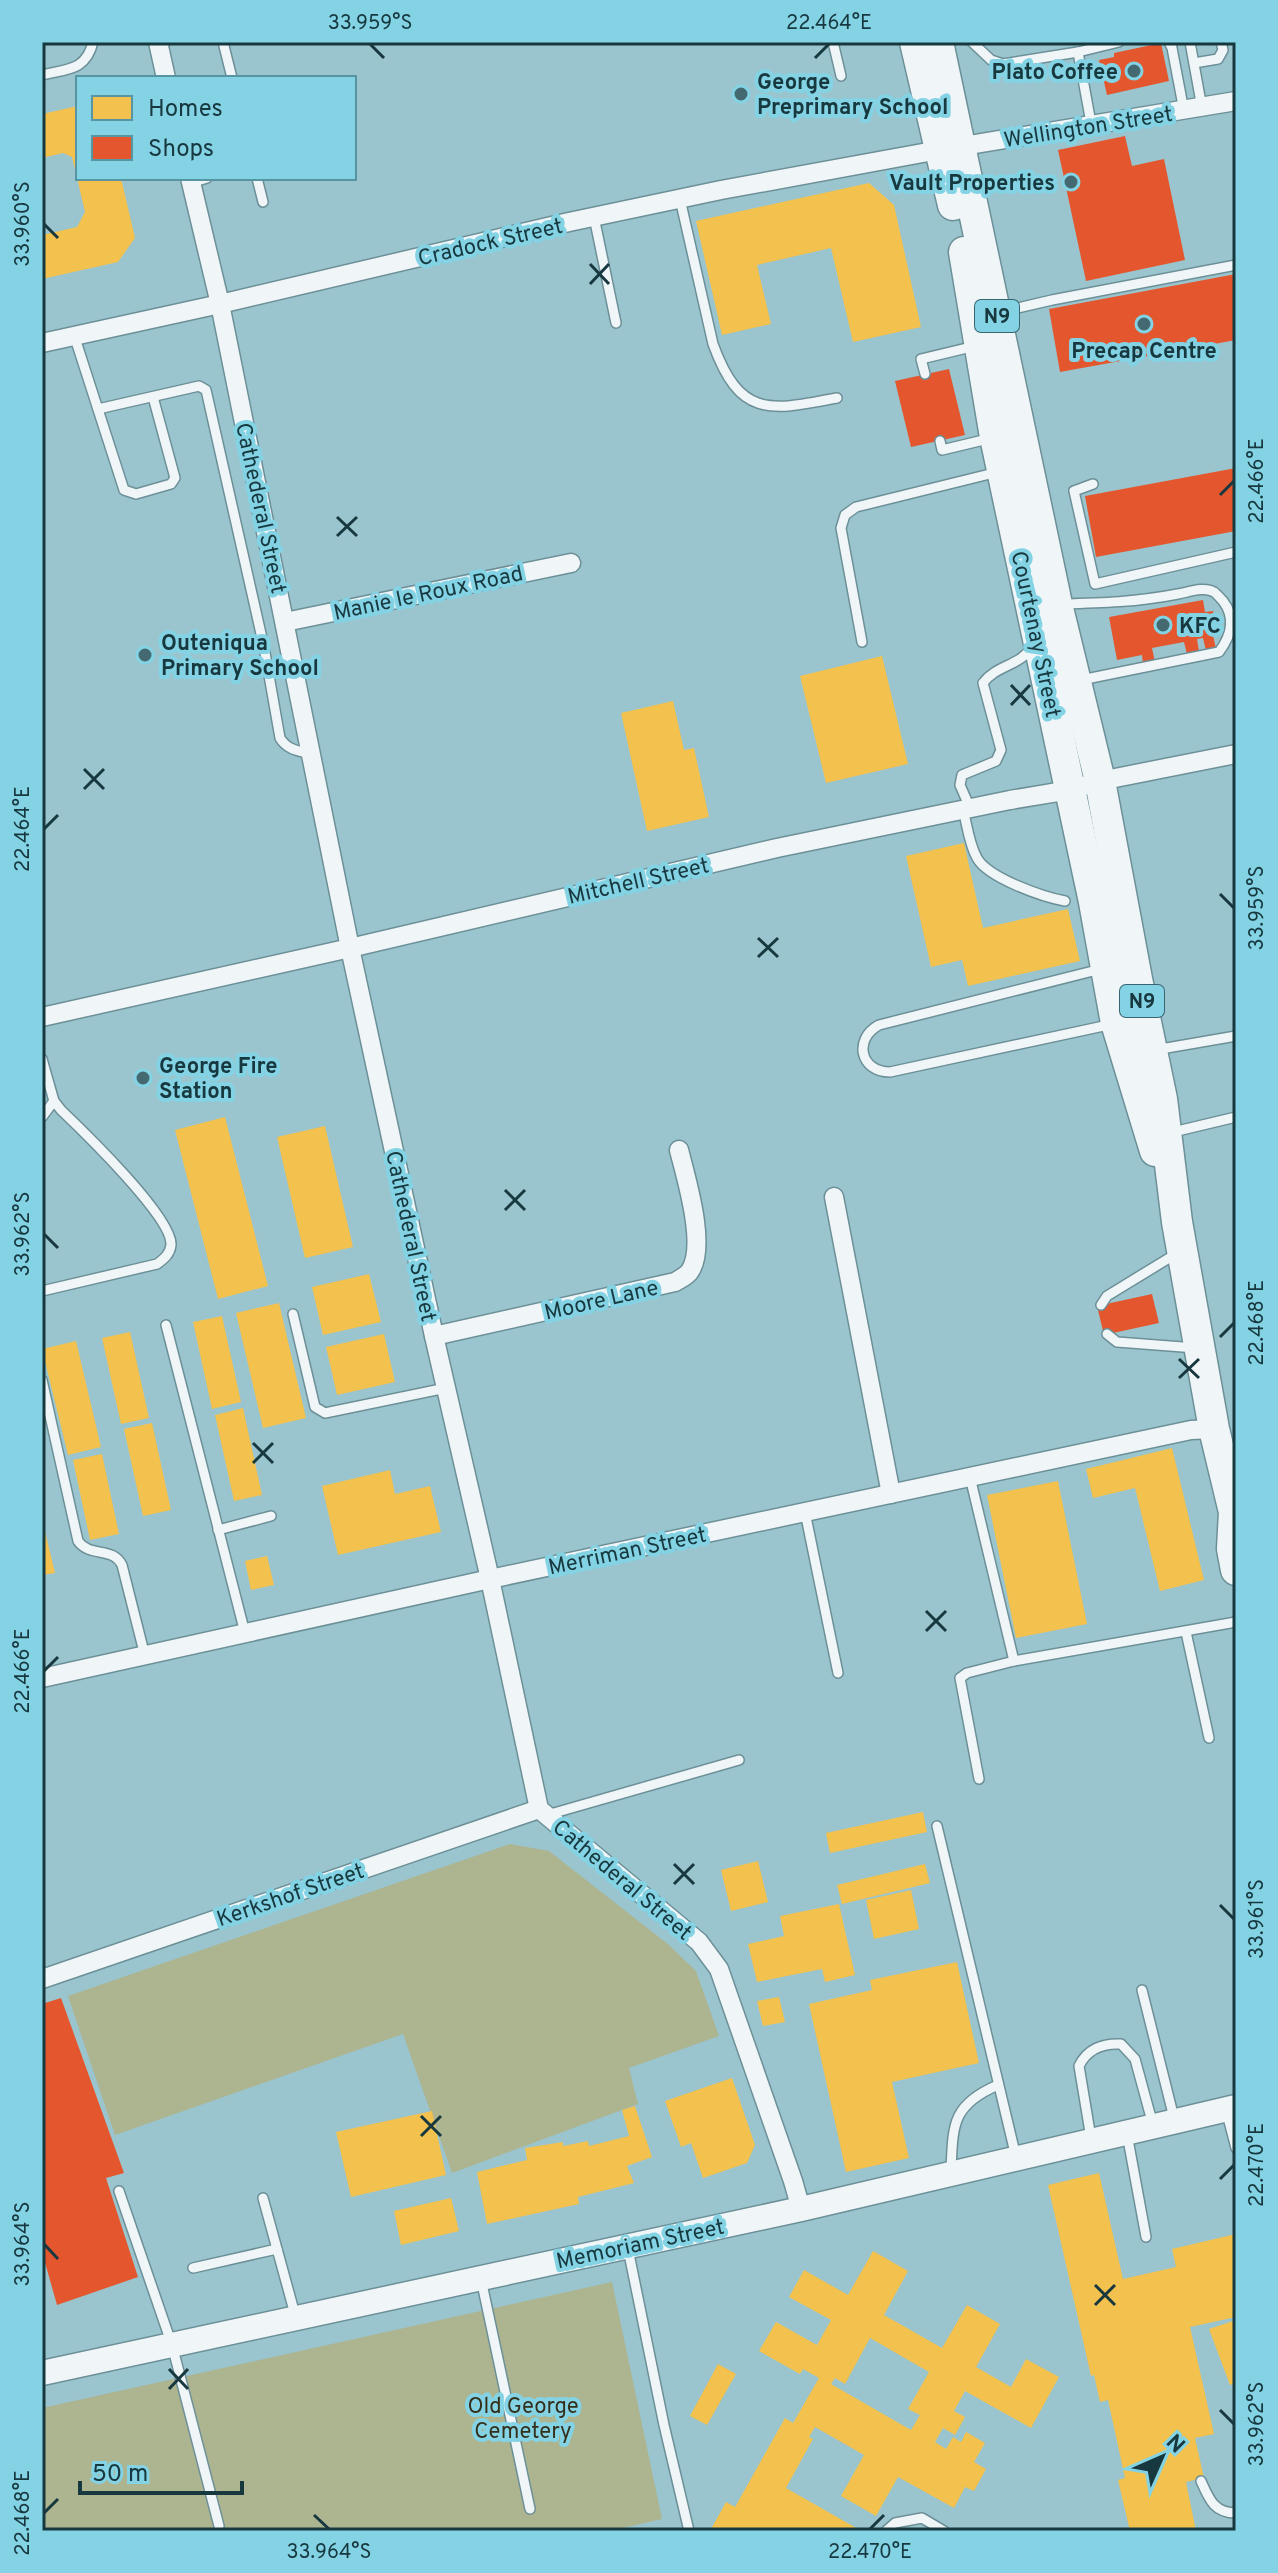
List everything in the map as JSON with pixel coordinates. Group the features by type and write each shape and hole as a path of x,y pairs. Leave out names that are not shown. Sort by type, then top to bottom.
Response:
{"highway":[{"name":"Courtenay Street","path":"915,42 950,149 996,313 1057,604 1100,781 1162,1099 1179,1236 1199,1349 1214,1429 1235,1513 1232,1549 1236,1570"},
{"name":"Courtenay Street","path":"938,42 962,241 995,437 1116,1023 1179,1236"}],"street":[{"path":"158,42 166,76"},
{"name":"Wellington Street","path":"950,149 1236,101"},
{"name":"Cradock Street","path":"42,343 594,217 950,149"},
{"name":"Cathederal Street","path":"196,180 350,948 434,1336 543,1812 699,1942 719,1969 801,2209"},
{"name":"Manie le Roux Road","path":"285,622 571,563"},
{"name":"Mitchell Street","path":"42,1017 777,848 1236,754"},
{"name":"Moore Lane","path":"434,1336 675,1282 684,1277 691,1270 697,1241 679,1150"},
{"path":"834,1197 891,1494"},
{"name":"Merriman Street","path":"42,1678 805,1512 1191,1430 1214,1429"},
{"name":"Kerkshof Street","path":"42,1979 543,1812"},
{"name":"Memoriam Street","path":"42,2373 801,2209 1231,2109"}],"lane":[{"path":"42,75 76,67 87,58 93,42"},
{"path":"223,42 232,76"},
{"path":"833,42 841,76"},
{"path":"972,42 991,60 1003,64 1119,42"},
{"path":"1169,42 1193,109"},
{"path":"1190,42 1194,63 1193,109"},
{"path":"1194,63 1218,59 1223,50 1221,42"},
{"path":"1078,52 1091,123"},
{"path":"258,180 263,202"},
{"path":"680,199 713,344 721,366 736,391 753,402 774,408 837,398"},
{"path":"594,217 616,323"},
{"path":"996,313 1236,265"},
{"path":"74,335 124,490 136,494 171,484 175,478 153,397"},
{"path":"925,374 921,359 979,345"},
{"path":"98,409 199,386 206,390 264,647 280,738 284,745 293,750 311,754"},
{"path":"940,441 942,450 995,437"},
{"path":"862,642 841,528 845,515 856,507 1002,471"},
{"path":"1093,484 1074,491 1095,584 1236,552"},
{"path":"1057,604 1133,602 1202,589 1214,591 1227,606 1231,619 1228,640 1219,652 1075,681"},
{"path":"1038,639 1027,654 989,674 983,683 1001,750 996,761 962,775 960,785 975,856 981,864 1039,895 1065,901"},
{"path":"1105,969 879,1025 869,1030 862,1045 873,1068 879,1072 890,1072 1116,1023"},
{"path":"1152,1051 1236,1036"},
{"path":"42,1059 54,1101 133,1182 169,1232 172,1242 167,1257 157,1264 42,1291"},
{"path":"42,1117 54,1101"},
{"path":"1167,1134 1236,1117"},
{"path":"1101,1305 1107,1296 1179,1236"},
{"path":"293,1314 315,1407 320,1411 325,1413 446,1388"},
{"path":"166,1325 245,1633"},
{"path":"1107,1334 1117,1342 1199,1349"},
{"path":"42,1380 78,1541 90,1551 111,1553 118,1557 145,1656"},
{"path":"970,1477 1014,1661"},
{"path":"805,1512 838,1673"},
{"path":"218,1530 271,1516"},
{"path":"979,1779 960,1678 967,1673 1014,1661 1236,1622"},
{"path":"1186,1632 1209,1738"},
{"path":"543,1812 739,1760"},
{"path":"937,1826 1016,2159"},
{"path":"1142,1990 1164,2125"},
{"path":"1091,2141 1079,2066 1090,2051 1101,2045 1121,2044 1135,2059 1164,2125"},
{"path":"951,2174 957,2115 972,2099 998,2085"},
{"path":"1231,2109 1236,2148"},
{"path":"1127,2134 1146,2237"},
{"path":"119,2191 172,2345 219,2526"},
{"path":"263,2198 296,2318"},
{"path":"628,2246 689,2531"},
{"path":"193,2268 277,2249"},
{"path":"481,2279 530,2509"},
{"path":"1201,2481 1211,2503 1220,2511 1236,2513"},
{"path":"886,2531 895,2523 922,2518 944,2531"}],"green space":[{"path":"510,1844 549,1851 669,1945 696,1971 719,2036 629,2068 638,2104 452,2173 403,2034 115,2135 68,1996"},
{"name":"Old George Cemetery","path":"612,2282 662,2519 610,2531 42,2531 42,2408"}],"building: Homes":[{"path":"76,106 76,174 72,157 63,153 42,158 42,114"},
{"path":"77,180 121,180 135,238 118,262 42,279 42,235 77,227 85,212"},
{"path":"869,183 894,205 921,327 853,342 831,248 757,265 771,324 722,335 696,221"},
{"path":"882,656 908,764 826,783 800,676"},
{"path":"673,701 684,750 694,748 709,817 647,831 621,713"},
{"path":"964,843 983,928 1068,909 1080,961 968,986 962,960 931,967 906,856"},
{"path":"225,1117 268,1286 218,1299 175,1130"},
{"path":"325,1126 353,1247 305,1258 277,1137"},
{"path":"369,1274 381,1322 323,1335 312,1287"},
{"path":"279,1303 306,1418 263,1428 236,1313"},
{"path":"222,1316 241,1402 212,1409 193,1322"},
{"path":"130,1332 149,1418 121,1424 102,1338"},
{"path":"384,1334 395,1382 337,1395 326,1347"},
{"path":"76,1341 101,1447 68,1455 42,1349"},
{"path":"243,1408 262,1495 234,1501 215,1415"},
{"path":"152,1423 171,1510 143,1516 124,1429"},
{"path":"1172,1448 1204,1580 1160,1591 1135,1488 1093,1498 1086,1469"},
{"path":"102,1454 119,1534 90,1540 73,1460"},
{"path":"390,1470 395,1494 430,1486 441,1532 338,1555 322,1486"},
{"path":"1058,1481 1087,1624 1016,1638 987,1495"},
{"path":"42,1519 55,1573 42,1575"},
{"path":"267,1556 274,1585 251,1590 245,1561"},
{"path":"923,1812 927,1832 830,1853 826,1833"},
{"path":"758,1861 768,1902 731,1911 721,1870"},
{"path":"925,1864 930,1883 842,1904 837,1885"},
{"path":"911,1890 919,1929 874,1939 866,1900"},
{"path":"839,1904 855,1975 825,1982 822,1969 757,1982 748,1944 784,1936 780,1916"},
{"path":"957,1962 979,2063 892,2082 909,2158 846,2172 809,2004 872,1990 870,1980"},
{"path":"779,1997 785,2022 763,2026 757,2001"},
{"path":"732,2078 755,2145 747,2163 703,2178 691,2143 681,2147 665,2101"},
{"path":"635,2106 652,2157 627,2166 634,2183 578,2197 579,2204 487,2224 477,2172 527,2160 525,2148 588,2141 589,2146 629,2136 622,2110"},
{"path":"432,2111 446,2175 351,2197 336,2132"},
{"path":"1099,2173 1123,2279 1176,2267 1172,2249 1236,2234 1236,2317 1190,2327 1214,2434 1195,2438 1204,2478 1186,2482 1196,2531 1130,2531 1118,2480 1125,2478 1108,2400 1100,2402 1094,2375 1091,2376 1048,2185"},
{"path":"451,2198 459,2231 401,2245 394,2211"},
{"path":"873,2251 908,2271 884,2315 942,2348 967,2305 1000,2324 976,2367 1011,2387 1026,2359 1059,2377 1031,2428 965,2391 954,2411 965,2417 955,2435 943,2428 935,2442 946,2449 953,2437 961,2442 966,2432 985,2443 974,2462 986,2469 974,2491 965,2487 954,2508 898,2477 876,2516 841,2496 864,2455 815,2427 809,2437 813,2439 786,2488 858,2529 856,2531 710,2531 726,2502 735,2507 785,2418 793,2423 819,2378 803,2369 800,2374 759,2351 776,2322 817,2345 831,2320 789,2297 804,2270 848,2295","holes":["870,2338 929,2372 908,2409 920,2415 911,2430 831,2384 835,2378 845,2384"]},
{"path":"1236,2320 1236,2383 1230,2385 1209,2329"},
{"path":"718,2364 736,2374 707,2425 690,2416"}],"building: Shops":[{"name":"Plato Coffee","path":"1161,43 1169,81 1107,95 1099,60 1114,57 1114,53"},
{"path":"1125,136 1132,166 1164,159 1185,260 1086,281 1058,150"},
{"name":"Precap Centre","path":"1236,274 1236,340 1060,372 1049,309"},
{"path":"949,369 965,435 911,447 895,381"},
{"path":"1236,468 1236,531 1096,557 1085,496"},
{"name":"KFC","path":"1203,600 1205,612 1213,611 1218,634 1213,635 1216,649 1206,651 1203,638 1197,639 1199,651 1187,654 1184,642 1152,648 1155,662 1143,664 1142,655 1117,660 1109,617"},
{"path":"1152,1294 1159,1323 1104,1335 1097,1306"},
{"path":"61,1998 124,2173 106,2178 138,2277 57,2305 42,2252 42,2004"}],"place":[{"name":"Plato Coffee","path":"1134,71"},
{"name":"George Preprimary School","path":"741,94"},
{"name":"Vault Properties","path":"1071,182"},
{"name":"Precap Centre","path":"1144,324"},
{"name":"KFC","path":"1163,625"},
{"name":"Outeniqua Primary School","path":"145,655"},
{"name":"George Fire Station","path":"143,1078"}]}
